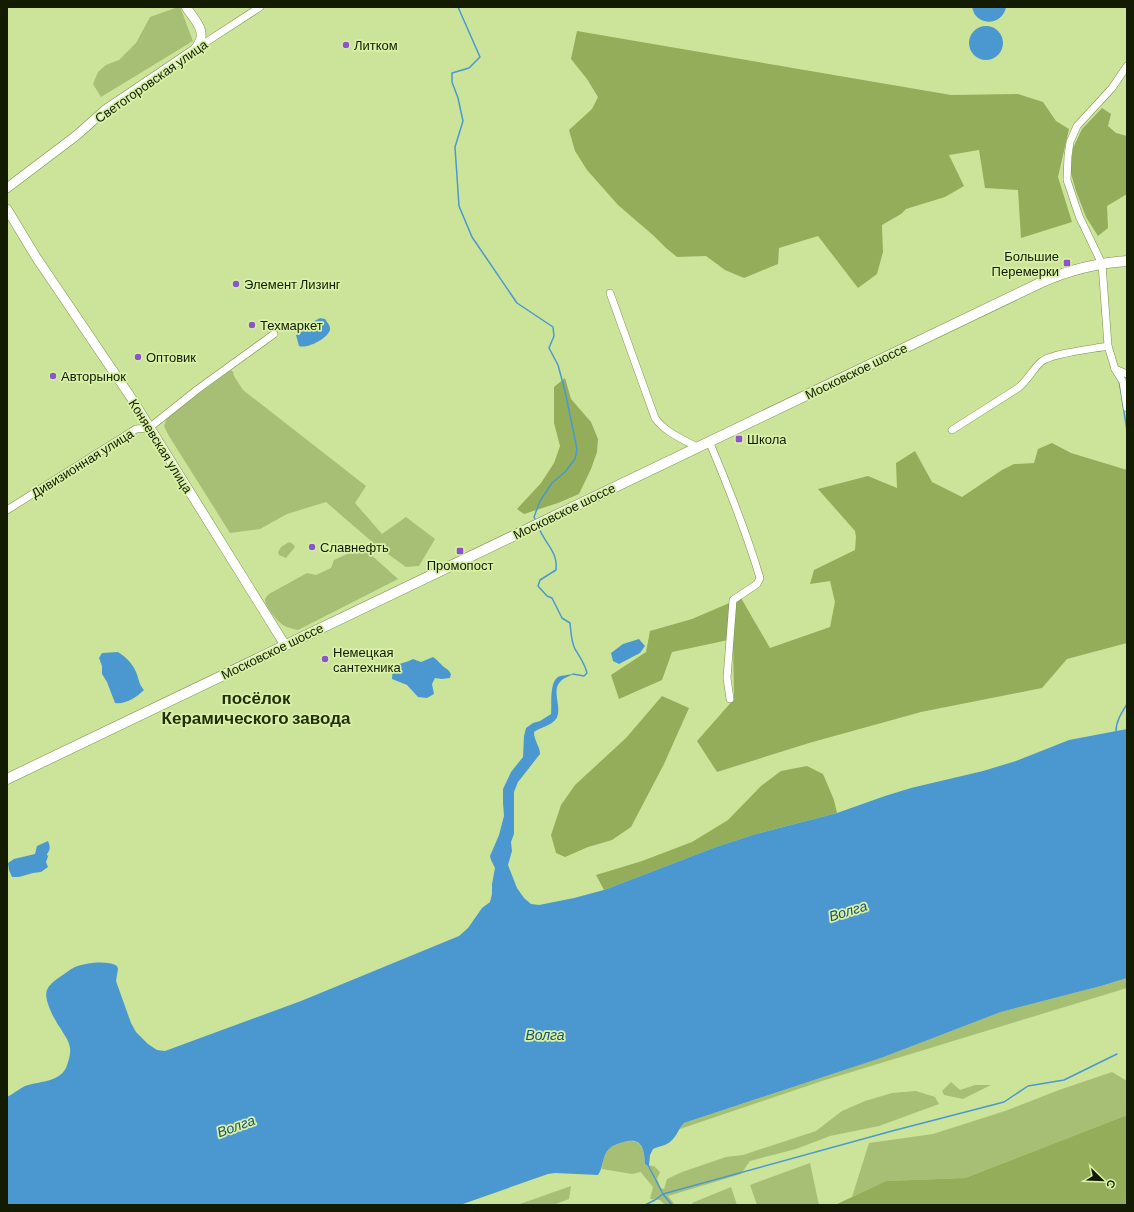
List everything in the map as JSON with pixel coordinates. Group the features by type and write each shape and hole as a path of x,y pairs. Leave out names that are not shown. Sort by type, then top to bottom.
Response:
{"main road":[{"name":"Московское шоссе","path":"7,778 1042,282 1068,272 1102,264 1127,261"}],"street":[{"path":"186,7 198,23 202,33 201,41 194,50"},
{"name":"Светогоровская улица","path":"7,188 77,135 105,110 260,7"},
{"path":"1127,66 1112,88 1077,126 1070,142 1067,180 1079,216 1102,264 1108,346 1115,369 1123,382 1127,408"},
{"name":"Коняевская улица","path":"7,209 21,233 116,375 285,645"},
{"path":"610,293 644,390 656,418 660,425 697,447"},
{"name":"Дивизионная улица","path":"7,510 136,430 149,428 198,389 274,334"},
{"path":"952,430 1026,382 1041,362 1046,359 1063,354 1108,346"},
{"path":"1115,369 1127,374"},
{"path":"709,441 731,494 760,578 757,584 733,600 727,678 730,699"}],"green space":[{"path":"180,7 193,41 101,97 93,84 98,72 106,65 119,60 136,43 150,17"},
{"path":"577,31 951,95 1018,94 1043,102 1056,121 1069,129 1058,177 1072,222 1021,238 1018,190 985,188 979,150 949,155 964,186 945,197 906,209 901,214 882,225 883,252 877,274 858,288 818,236 779,248 778,264 744,278 725,270 706,256 677,257 618,205 587,170 575,151 569,130 592,109 598,97 587,79 571,59"},
{"path":"1102,108 1111,114 1108,126 1116,133 1127,136 1127,194 1107,206 1108,228 1098,236 1086,217 1070,170 1073,148 1082,129"},
{"path":"231,370 243,390 366,486 355,503 382,534 406,517 435,539 419,566 406,567 378,547 326,502 287,514 260,529 230,533 164,426 167,417"},
{"path":"565,378 571,399 591,422 598,439 597,452 579,494 558,503 524,514 517,509 541,483 554,463 560,446 554,423 554,387"},
{"path":"1052,443 1071,453 1127,470 1127,643 1067,659 1042,688 921,712 809,743 717,772 697,741 734,699 733,639 672,652 662,680 619,699 611,675 646,652 650,631 692,619 741,598 770,648 830,627 835,602 830,581 810,584 814,570 855,550 856,537 855,531 818,489 868,476 897,488 896,463 915,451 932,482 962,497 1002,470 1014,464 1034,463 1038,449"},
{"path":"289,542 295,547 286,558 279,555 278,552 281,547"},
{"path":"360,548 368,552 398,579 298,630 289,628 278,621 265,602 265,599 269,594 307,573 316,575 331,568 334,560"},
{"path":"662,696 689,708 664,764 631,827 612,840 588,847 565,857 556,853 551,835 561,805 575,785 626,738"},
{"path":"807,766 823,774 834,800 837,813 756,834 716,847 604,890 596,875 642,861 692,842 728,820 761,786 781,771"},
{"path":"1127,978 1127,988 822,1081 680,1129 684,1123 881,1058 1001,1012"},
{"path":"1112,1072 1127,1081 1127,1115 965,1178 886,1181 852,1197 869,1143 933,1134 1005,1111 1059,1090"},
{"path":"951,1082 960,1090 975,1085 991,1085 963,1099 944,1095 942,1091"},
{"path":"916,1091 935,1097 939,1104 879,1126 830,1136 796,1149 750,1161 741,1174 668,1196 675,1205 665,1205 660,1200 650,1199 653,1187 641,1172 632,1174 602,1169 607,1151 616,1144 635,1141 643,1150 645,1164 654,1166 660,1172 657,1179 661,1188 664,1189 667,1179 682,1172 726,1157 743,1155 816,1131 842,1111 865,1101 892,1093"},
{"path":"1127,1115 1127,1205 835,1205 886,1181 965,1178"},
{"path":"810,1163 819,1205 757,1205 750,1185"},
{"path":"571,1186 569,1199 553,1205 517,1205"},
{"path":"731,1187 737,1205 693,1205 692,1203"}],"water":[{"path":"972,7 1006,7 1002,16 989,22 976,16"},
{"path":"986,26 992,27 998,31 1002,37 1002,49 998,55 992,59 986,60 980,59 974,55 970,49 969,43 970,37 974,31 980,27"},
{"path":"320,318 325,319 330,329 325,337 312,345 303,347 299,346 296,335 309,324"},
{"path":"639,639 645,646 640,653 619,664 613,661 611,653 623,644"},
{"path":"118,652 133,666 144,690 131,700 123,703 115,703 107,682 102,674 102,666 99,658 102,653"},
{"path":"433,657 451,674 450,678 435,678 432,684 434,694 427,698 418,697 407,685 392,679 393,666 413,659 421,662"},
{"name":"Волга","path":"574,674 563,679 558,686 558,715 556,719 534,732 540,754 518,782 514,792 514,834 511,842 512,851 508,865 517,888 524,898 531,904 539,905 604,890 716,847 756,834 837,813 911,788 983,771 1016,761 1069,740 1127,729 1127,978 1001,1012 881,1058 684,1123 669,1143 653,1149 648,1166 645,1164 643,1149 638,1143 635,1141 624,1142 614,1145 607,1152 598,1175 548,1174 460,1205 7,1205 7,1097 25,1086 47,1081 58,1076 66,1068 70,1056 69,1042 53,1016 48,1004 46,994 53,982 75,967 90,963 108,963 117,966 116,981 131,1023 136,1032 148,1044 157,1050 165,1051 301,1001 459,936 468,928 482,908 490,902 495,868 490,856 499,835 504,816 503,789 511,772 523,757 526,728 551,714 552,689 555,680 560,676"},
{"path":"48,841 50,848 47,854 48,857 46,862 48,867 41,872 12,877 8,863 14,859 35,854 37,846"}],"waterway":[{"path":"458,7 480,57 469,68 452,73 452,82 458,98 463,121 455,147 459,206 472,237 517,303 553,327 554,336 549,348 558,365 577,449 575,459 565,472 552,483 540,501 534,517 536,521"},
{"path":"1119,380 1127,431"},
{"path":"539,528 553,553 556,563 556,570 540,580 538,586 547,596 552,598 562,618 570,623 571,636 575,649 584,664 587,673 584,676 573,674"},
{"path":"1116,731 1118,720 1127,704"},
{"path":"645,1205 663,1194 1004,1102 1028,1086 1064,1080 1117,1054"},
{"path":"648,1165 663,1194 672,1205"}],"place":[{"name":"Литком","path":"346,45"},
{"name":"Большие Перемерки","path":"1067,263"},
{"name":"Элемент Лизинг","path":"236,284"},
{"name":"Техмаркет","path":"252,325"},
{"name":"Оптовик","path":"138,357"},
{"name":"Авторынок","path":"53,376"},
{"name":"Школа","path":"739,439"},
{"name":"Славнефть","path":"312,547"},
{"name":"Промопост","path":"460,551"},
{"name":"Немецкая сантехника","path":"325,659"}],"district":[{"name":"посёлок Керамического завода","path":"256,708"}]}
